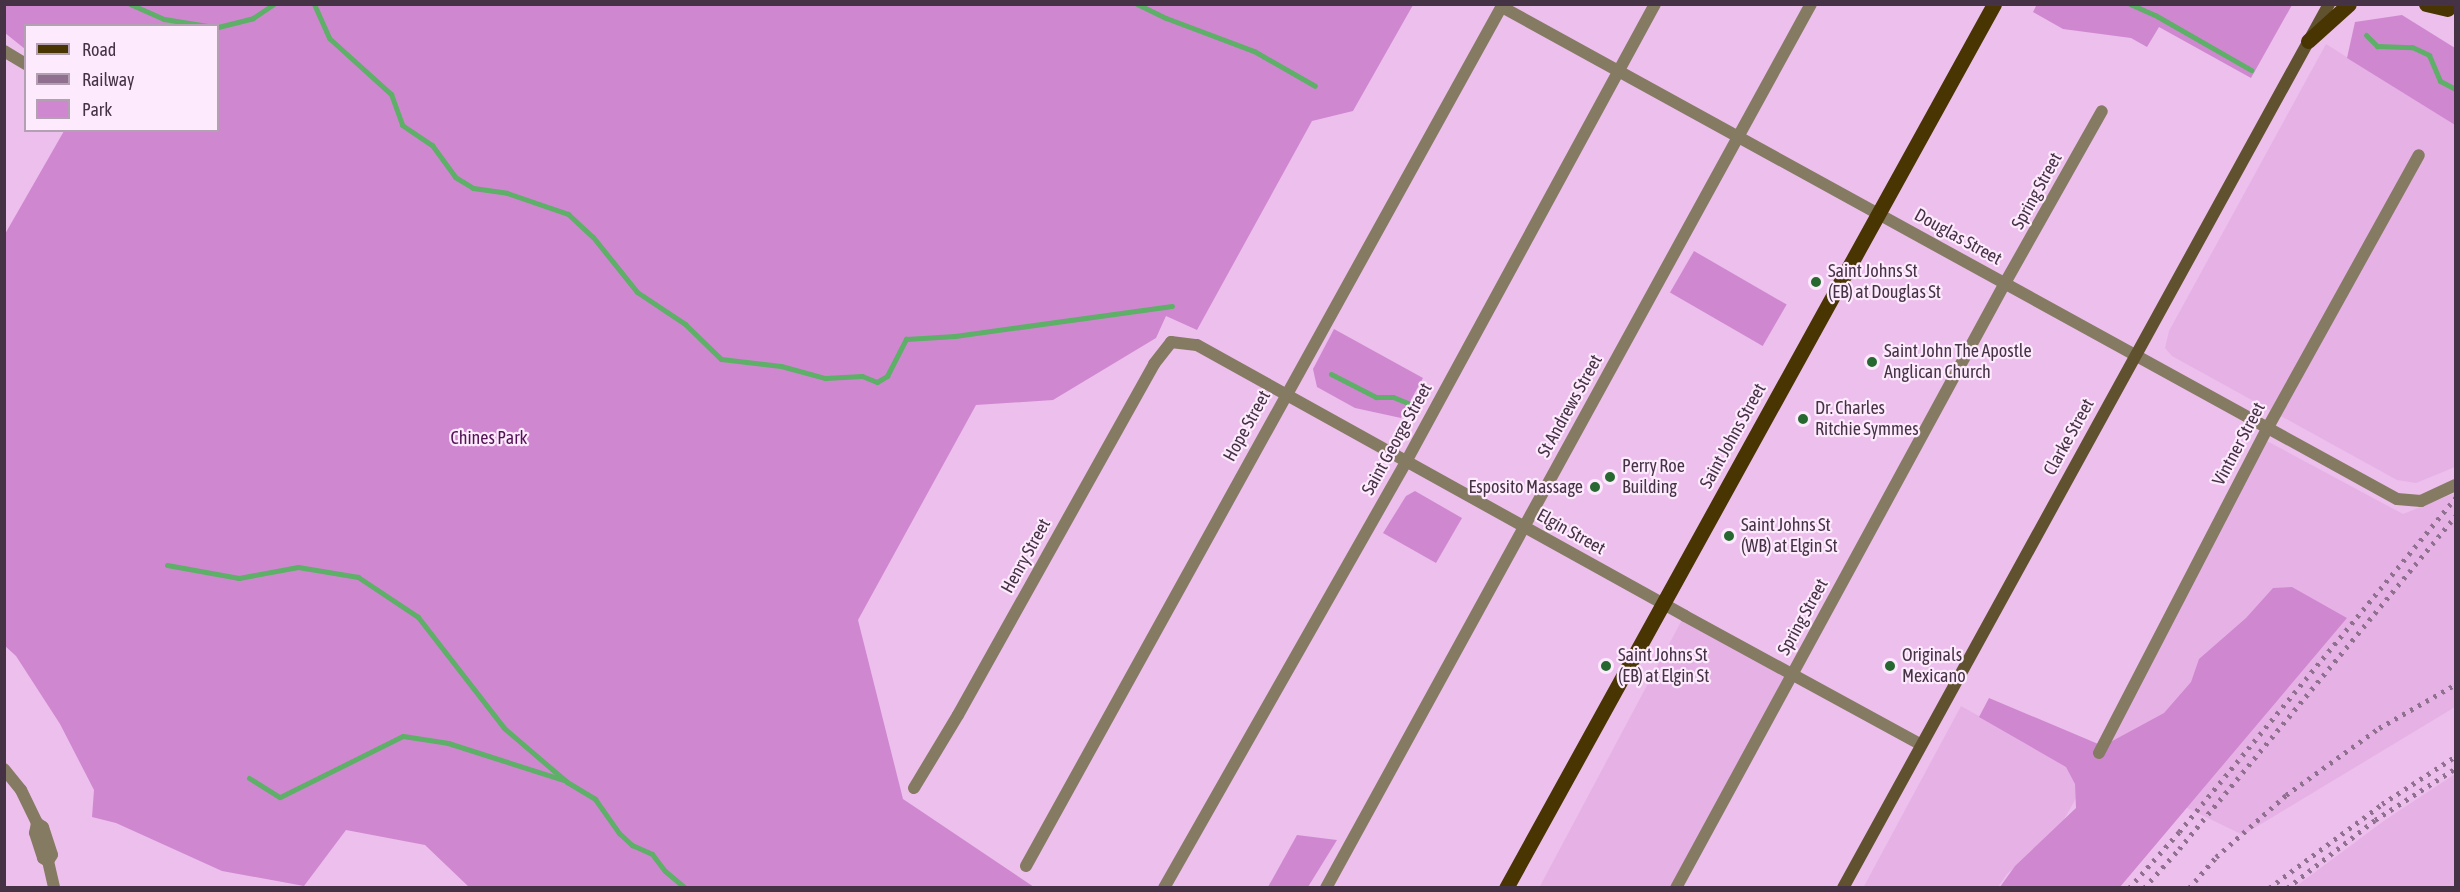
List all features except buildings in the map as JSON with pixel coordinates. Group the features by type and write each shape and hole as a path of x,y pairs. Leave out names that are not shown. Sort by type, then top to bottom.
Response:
{"main road":[{"name":"Saint Johns Street","path":"1506,888 1994,4"},
{"name":"Clarke Street","path":"1843,888 1920,744 2329,4"},
{"path":"2308,41 2349,4"},
{"path":"2426,4 2447,10"}],"street":[{"name":"Saint George Street","path":"1164,888 1407,460 1655,4"},
{"name":"St Andrews Street","path":"1326,888 1811,4"},
{"name":"Douglas Street","path":"1502,6 2397,499 2421,501 2456,486"},
{"name":"Hope Street","path":"1026,866 1502,6"},
{"path":"4,51 24,63"},
{"name":"Spring Street","path":"1676,888 2005,284 2102,111"},
{"name":"Vintner Street","path":"2098,753 2267,429 2419,155"},
{"name":"Elgin Street","path":"1171,342 1197,345 1287,393 1663,604 1920,744"},
{"name":"Henry Street","path":"914,788 958,716 1154,364 1171,342"},
{"path":"4,769 21,790 37,823 35,833 43,858 48,861 54,888"}],"shaded area":[{"path":"2326,44 2455,125 2455,467 2416,483 2397,480 2172,356 2165,348 2169,331"},
{"path":"2265,440 2403,514 2455,493 2455,707 2243,835 2119,775 2088,777 2062,823 2007,874 1998,887 1863,888 1961,706 2087,777"},
{"path":"1684,616 1792,675 1672,887 1539,888"},
{"path":"2455,774 2455,887 2295,887 2385,820"}],"green space":[{"name":"Chines Park","path":"5,4 1413,4 1353,111 1312,121 1197,330 1166,316 1156,338 1053,400 976,405 858,620 903,799 1034,887 470,888 425,845 346,830 304,886 222,871 116,823 92,817 94,790 60,724 16,656 5,646 5,234 63,132 219,132 219,24 24,24 24,48 5,33"},
{"path":"2037,4 2292,5 2251,78 2159,27 2147,47 2131,38 2063,29 2033,12"},
{"path":"2402,15 2455,48 2455,125 2347,58 2355,22"},
{"path":"1694,251 1787,304 1763,346 1670,293"},
{"path":"1334,329 1423,378 1401,418 1355,408 1317,387 1313,369"},
{"path":"1415,491 1462,518 1436,563 1383,533 1406,496"},
{"path":"2292,587 2347,618 2120,887 2000,887 2015,866 2076,808 2075,784 2066,767 1979,717 1989,698 2103,746 2164,713 2191,682 2199,659 2246,618 2273,588"},
{"path":"1297,835 1337,840 1308,887 1268,887"}],"waterway":[{"path":"130,4 164,19 195,24"},
{"path":"219,27 253,18 274,4"},
{"path":"314,4 329,38 391,94 402,125 432,145 455,177 473,188 507,193 568,214 593,237 637,292 685,324 721,359 781,366 825,378 862,376 877,382 887,376 906,339 955,336 1172,306"},
{"path":"1137,4 1166,18 1254,51 1315,86"},
{"path":"2130,4 2155,15 2251,70"},
{"path":"2366,35 2377,46 2412,47 2429,55 2440,81 2456,89"},
{"path":"1331,374 1376,397 1393,397 1410,404"},
{"path":"167,565 239,578 298,567 358,577 418,617 504,728 567,782 595,799 619,833 632,845 652,854 665,871 685,888"},
{"path":"249,778 280,797 403,736 448,743 563,780"}],"railway":[{"path":"2129,888 2179,832 2456,497"},
{"path":"2144,888 2179,849 2456,515"},
{"path":"2189,888 2216,857 2286,795 2379,728 2456,684"},
{"path":"2269,888 2382,804 2456,756"},
{"path":"2287,888 2375,820 2456,768"}],"place":[{"name":"Saint Johns St (EB) at Douglas St","path":"1816,282"},
{"name":"Saint John The Apostle Anglican Church","path":"1872,362"},
{"name":"Dr. Charles Ritchie Symmes","path":"1803,419"},
{"name":"Perry Roe Building","path":"1610,477"},
{"name":"Esposito Massage","path":"1595,487"},
{"name":"Saint Johns St (WB) at Elgin St","path":"1729,536"},
{"name":"Saint Johns St (EB) at Elgin St","path":"1606,666"},
{"name":"Originals Mexicano","path":"1890,666"}]}
